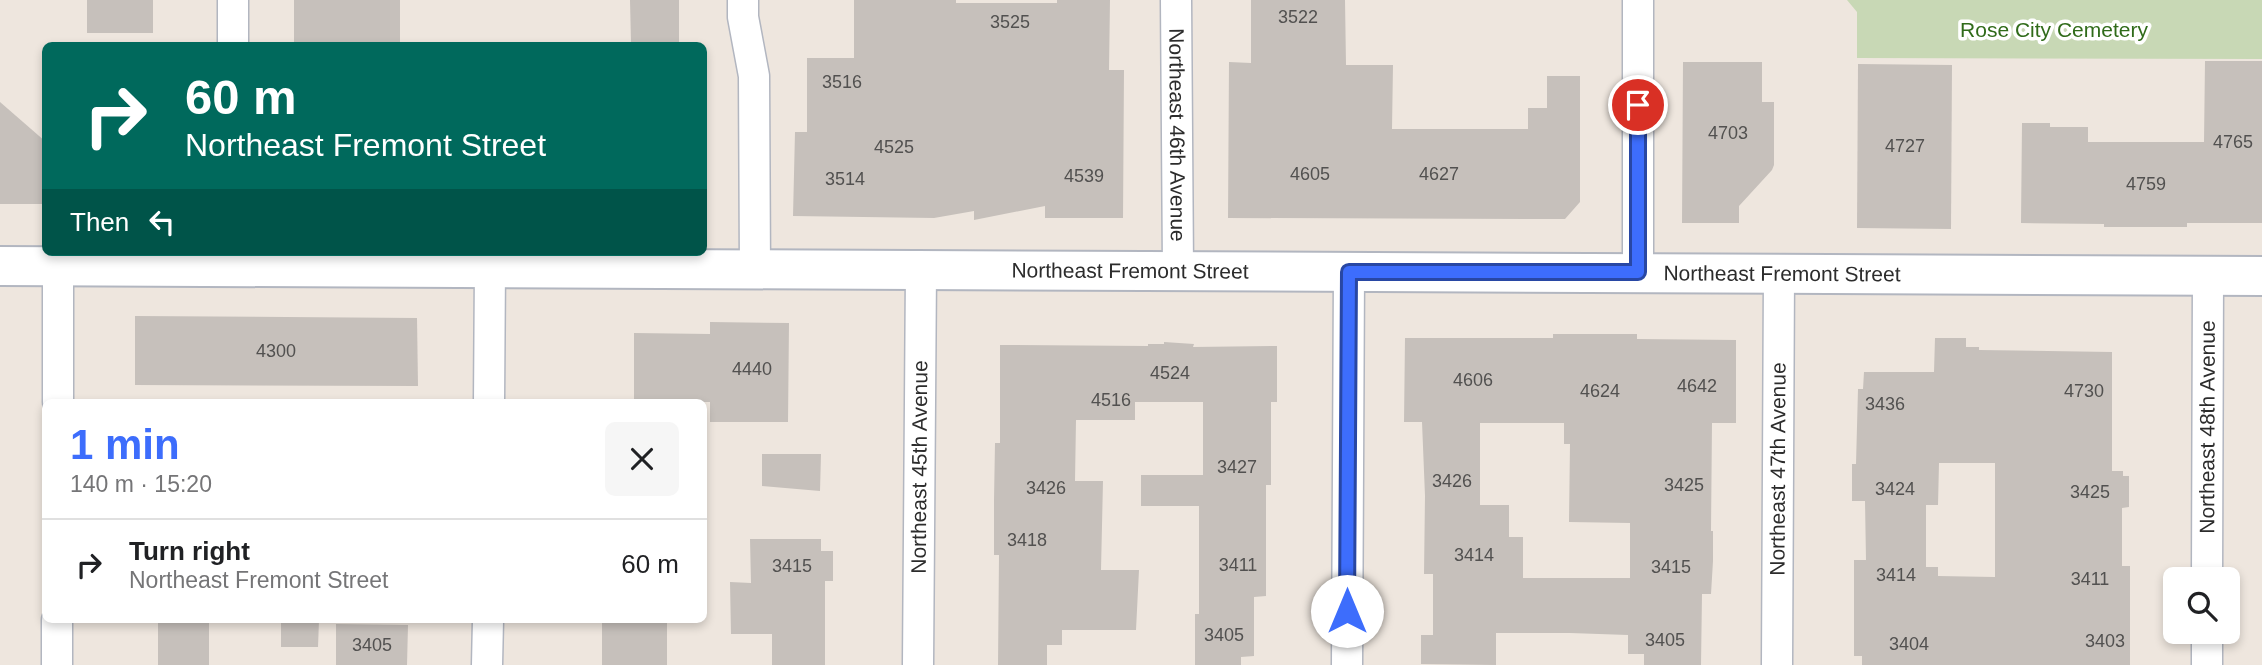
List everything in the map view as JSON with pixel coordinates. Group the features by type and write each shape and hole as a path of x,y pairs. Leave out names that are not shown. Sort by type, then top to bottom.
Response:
{"main road":[{"name":"Northeast Fremont Street","path":"0,266 236,259 490,267 2262,276"}],"street":[{"path":"233,0 233,42"},
{"path":"743,0 743,17 754,76 755,268"},
{"name":"Northeast 46th Avenue","path":"1175,0 1178,270"},
{"path":"1638,0 1638,272"},
{"path":"58,266 58,399"},
{"path":"489,399 490,267"},
{"name":"Northeast 45th Avenue","path":"918,665 921,270"},
{"path":"1347,665 1349,272"},
{"name":"Northeast 47th Avenue","path":"1777,665 1779,273"},
{"name":"Northeast 48th Avenue","path":"2207,567 2208,276"},
{"path":"57,623 57,665"},
{"path":"488,623 488,665"},
{"path":"2207,644 2207,665"}],"green space":[{"name":"Rose City Cemetery","path":"1847,0 2262,0 2262,59 1857,58 1857,12"}],"building":[{"path":"87,0 153,0 153,33 87,33"},
{"path":"294,0 400,0 400,42 294,42"},
{"path":"630,0 679,0 679,42 631,42"},
{"path":"854,0 1057,3 1057,0 1110,0 1109,70 1124,70 1123,218 1045,218 1045,206 974,220 974,211 934,218 793,216 795,132 807,132 807,58 854,58"},
{"path":"1251,0 1345,0 1346,65 1393,65 1392,129 1528,129 1528,108 1547,108 1547,76 1580,76 1580,202 1565,219 1228,218 1229,62 1251,63"},
{"path":"2205,61 2262,61 2262,223 2187,223 2187,227 2104,227 2104,224 2021,223 2022,123 2050,123 2050,127 2088,127 2088,142 2204,142"},
{"path":"1683,62 1762,62 1762,102 1774,102 1774,165 1739,206 1739,223 1682,223"},
{"path":"1858,64 1952,65 1951,229 1857,228"},
{"path":"0,102 42,139 42,204 0,204"},
{"path":"135,316 417,318 418,386 135,385"},
{"path":"710,322 789,323 788,422 710,422 710,402 707,402 707,399 634,399 634,333 710,334"},
{"path":"1553,334 1637,334 1637,339 1736,340 1736,423 1712,423 1713,561 1711,594 1702,594 1701,665 1644,665 1644,654 1628,654 1628,635 1570,633 1496,633 1496,665 1421,664 1421,635 1433,635 1433,574 1424,574 1422,422 1404,422 1405,338 1553,338","holes":["1480,423 1564,423 1564,444 1570,444 1569,522 1630,523 1630,578 1523,578 1523,537 1509,537 1509,505 1480,505"]},
{"path":"1935,338 1966,338 1966,347 1979,347 1979,350 2112,352 2112,471 2123,471 2123,476 2129,476 2129,507 2122,508 2122,566 2130,566 2130,665 1862,665 1862,656 1854,656 1854,560 1866,560 1865,501 1852,501 1858,389 1863,389 1864,372 1934,372","holes":["1939,463 1995,463 1995,577 1938,576 1938,567 1926,567 1926,505 1938,505"]},
{"path":"1164,342 1194,344 1193,347 1277,346 1277,402 1271,402 1271,485 1266,485 1266,596 1254,597 1254,656 1241,657 1241,665 1195,665 1195,614 1199,614 1199,506 1141,506 1141,475 1203,475 1203,402 1135,402 1135,420 1076,420 1075,481 1103,481 1101,570 1139,570 1136,630 1062,630 1062,645 1047,645 1047,665 998,665 999,555 994,555 994,500 995,443 1000,443 1000,345 1148,346"},
{"path":"762,454 821,454 820,491 762,486"},
{"path":"750,539 821,539 821,551 833,551 833,581 825,581 825,665 772,665 772,634 731,634 730,582 751,583"},
{"path":"158,623 209,623 209,665 158,665"},
{"path":"281,623 319,623 318,647 281,647"},
{"path":"602,623 667,623 667,665 602,665"},
{"path":"336,624 408,625 407,665 336,665"}],"route":[{"path":"1347,611 1349,272 1638,272 1638,105"}]}
